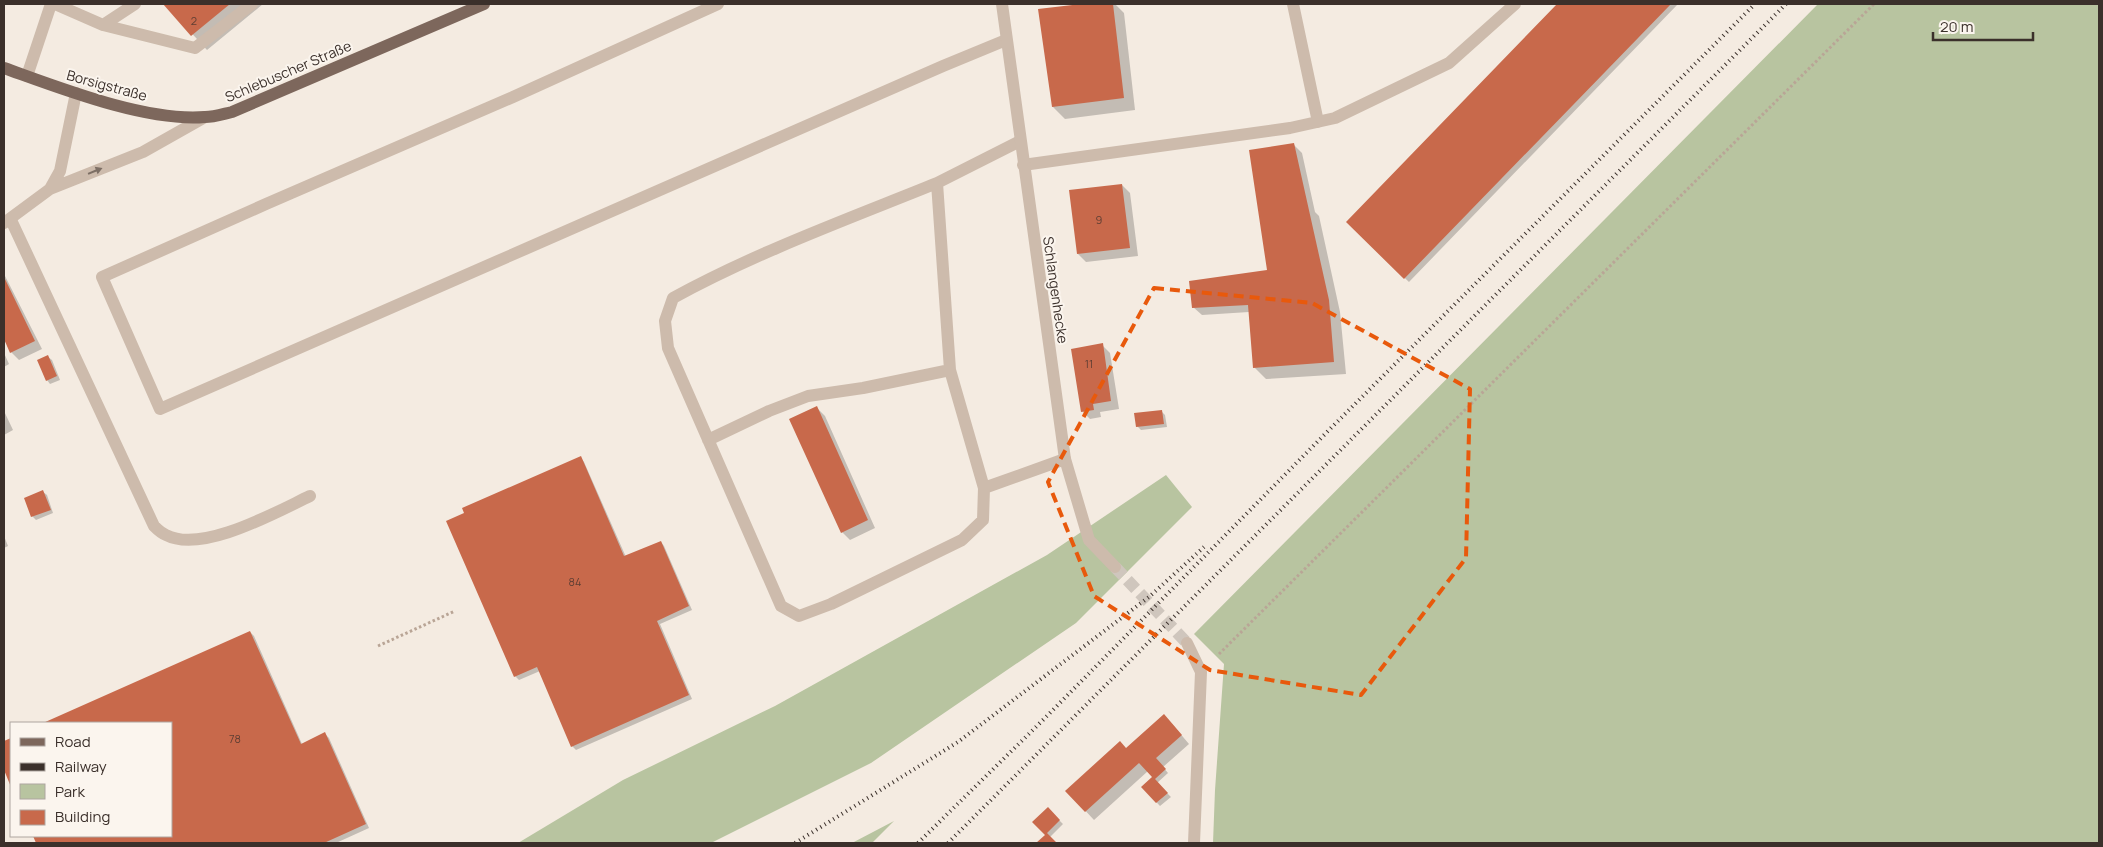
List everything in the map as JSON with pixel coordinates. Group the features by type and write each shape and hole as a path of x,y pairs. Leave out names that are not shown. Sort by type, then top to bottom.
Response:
{"main road":[{"name":"Schlebuscher Straße","path":"205,117 232,112 484,4"},
{"name":"Borsigstraße","path":"4,68 76,93 165,115 205,117"}],"street":[{"path":"27,76 51,4"},
{"path":"55,4 104,25 195,48 252,4"},
{"path":"104,25 135,4"},
{"path":"718,4 102,277 160,409 1006,40"},
{"name":"Schlangenhecke","path":"1002,4 1065,459 1089,540 1115,567"},
{"path":"1294,4 1318,122"},
{"path":"1023,166 1290,128 1335,118 1449,63 1515,4"},
{"name":"Schlebuscher Straße","path":"50,190 60,171 76,93"},
{"name":"Schlebuscher Straße","path":"7,221 50,190 143,152 205,117"},
{"path":"938,183 950,370 984,488 983,520 962,540 831,604 799,616 780,606 668,348 665,321 672,298 705,280 938,183 1020,141"},
{"path":"7,221 154,526 166,536 184,540 219,536 310,496"},
{"path":"708,440 769,411 808,396 863,388 950,370"},
{"path":"984,488 1065,459"},
{"path":"1187,643 1200,672 1194,843"}],"path":[{"path":"1200,672 1874,4"},
{"path":"378,646 455,611"}],"highlighted area":[{"path":"1154,288 1312,303 1470,389 1466,558 1361,695 1210,670 1094,596 1048,482"}],"green space":[{"path":"1818,4 2099,4 2099,843 1213,843 1224,664 1194,634"},
{"path":"1166,475 1192,507 1076,623 871,763 711,843 518,843 623,780 775,706 1047,555"},
{"path":"894,821 872,843 852,843"}],"building":[{"path":"163,4 230,4 191,36"},
{"path":"1081,4 1113,4 1124,98 1052,107 1038,9"},
{"path":"1557,4 1671,4 1404,279 1346,222"},
{"path":"1294,143 1329,300 1334,362 1253,368 1248,305 1192,308 1189,281 1267,270 1249,150"},
{"path":"1122,184 1130,248 1077,254 1069,190"},
{"path":"4,277 35,341 10,353 4,339"},
{"path":"1103,343 1111,401 1093,404 1094,410 1081,412 1071,349"},
{"path":"48,355 57,376 46,381 37,360"},
{"path":"817,406 868,520 841,533 789,419"},
{"path":"1162,410 1164,424 1136,427 1134,413"},
{"path":"581,456 624,556 661,541 689,606 657,621 689,695 571,747 537,667 514,677 446,521 464,513 462,508"},
{"path":"43,490 51,510 31,517 24,498"},
{"path":"250,631 301,744 325,732 366,824 324,843 36,843 33,837 172,837 172,722 45,722"},
{"path":"1164,714 1182,735 1156,758 1166,769 1155,779 1168,793 1156,803 1141,787 1152,777 1139,763 1085,812 1065,791 1120,741 1126,748"},
{"path":"10,738 10,785 4,770 4,741"},
{"path":"1048,807 1060,820 1047,833 1057,843 1036,843 1045,835 1032,822"}],"tunnel":[{"path":"1115,567 1187,643"}],"railway":[{"path":"918,843 1045,718 1331,428 1755,4"},
{"path":"948,843 1786,4"},
{"path":"795,843 958,742 1149,597 1204,547"}]}
